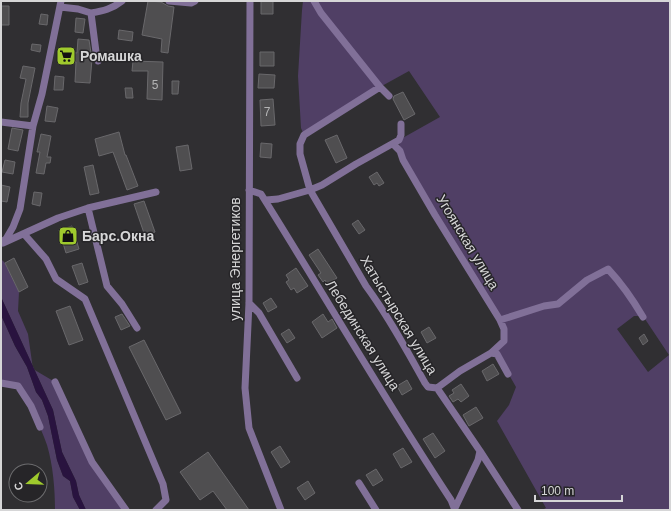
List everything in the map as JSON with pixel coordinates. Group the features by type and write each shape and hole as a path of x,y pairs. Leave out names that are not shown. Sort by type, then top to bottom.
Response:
{"street":[{"path":"1,243 6,239 13,227 20,209 33,126 42,94 60,4 91,13 106,11 114,4 122,1"},
{"path":"169,1 191,3 195,1"},
{"name":"улица Энергетиков","path":"250,1 249,303 245,388 249,428 281,510"},
{"path":"314,1 321,13 380,87 389,96"},
{"path":"91,13 98,61"},
{"name":"Хатыстырская улица","path":"380,87 304,135 300,144 300,154 310,190 425,383 428,387 437,388 518,510"},
{"path":"1,122 33,126"},
{"path":"266,200 278,199 322,185 399,140 401,135 401,124"},
{"name":"Угоянская улица","path":"393,144 400,151 402,160 500,320 504,329 504,341 491,353"},
{"name":"Лебединская улица","path":"249,190 261,194 266,200 363,362 451,500 455,509"},
{"path":"1,243 58,218 88,208 156,192"},
{"path":"88,208 107,286 122,304 137,328"},
{"path":"24,234 46,259 56,279 85,299 163,484 166,500 156,510"},
{"path":"500,320 544,306 558,304 587,280 608,269 626,291 643,317"},
{"path":"249,303 258,313 297,378"},
{"path":"437,388 460,371 491,353 496,354 508,374"},
{"path":"55,382 92,462 126,510"},
{"path":"1,383 18,386 31,406 40,428"},
{"path":"455,509 478,460 480,451"},
{"path":"359,483 376,510"}],"shaded area":[{"path":"303,1 670,1 670,510 542,510 546,508 497,421 509,405 516,387 497,354 491,353 504,341 504,329 400,151 399,140 440,117 409,71 380,87 304,135 301,128 298,76","holes":["634,316 643,316 669,355 648,372 617,329"]},
{"path":"1,259 5,263 19,292 18,311 28,334 32,365 1,297"},
{"path":"1,297 53,410 62,452 76,481 79,495 86,510 80,510 73,497 70,481 63,476 57,460 48,416 42,400 36,392 27,367 15,346 1,315"},
{"path":"1,315 15,346 27,367 36,392 42,400 48,416 57,460 63,476 70,481 73,497 80,510 55,510 51,461 41,430 18,386 1,383"},
{"path":"35,370 55,382 92,462 126,510 86,510 79,495 76,481 62,452 53,410"}],"building":[{"path":"148,1 161,2 168,6 174,7 168,53 161,52 162,39 142,35"},
{"path":"261,1 273,1 273,14 261,14"},
{"path":"1,6 9,6 9,25 1,25"},
{"path":"41,14 48,15 47,25 39,24"},
{"path":"76,18 85,19 83,33 75,32"},
{"path":"119,30 133,32 132,41 118,39"},
{"path":"78,39 89,40 92,59 90,83 75,82 76,62 59,60 60,51 77,53"},
{"path":"32,44 41,45 40,52 31,50"},
{"path":"260,52 274,52 274,66 260,66"},
{"path":"133,61 163,62 162,100 147,99 148,71 132,71"},
{"path":"23,66 35,68 28,103 28,117 20,117 26,79 20,78"},
{"path":"259,74 275,75 274,88 258,88"},
{"path":"55,76 64,77 63,90 54,90"},
{"path":"172,81 179,81 178,94 172,94"},
{"path":"125,88 132,88 133,98 126,98"},
{"path":"403,92 415,114 404,120 393,99 394,96"},
{"path":"273,99 275,125 261,126 260,100"},
{"path":"47,106 58,108 55,122 45,121"},
{"path":"12,128 23,130 18,151 8,149"},
{"path":"119,132 125,155 138,186 127,190 113,152 99,156 95,139"},
{"path":"41,134 51,136 47,157 51,157 50,163 46,163 44,174 36,173 40,152 37,152"},
{"path":"337,135 347,158 336,163 325,140"},
{"path":"261,143 272,144 271,158 260,157"},
{"path":"188,145 192,169 180,171 176,147"},
{"path":"5,160 15,162 13,174 2,172"},
{"path":"93,165 99,193 90,195 84,167"},
{"path":"377,172 384,183 379,186 377,183 374,185 369,177"},
{"path":"1,185 10,187 7,202 1,201"},
{"path":"34,192 42,193 40,206 32,204"},
{"path":"144,201 155,232 145,236 134,204"},
{"path":"358,220 365,230 359,234 352,224"},
{"path":"72,226 79,249 66,253 59,230"},
{"path":"318,249 337,278 327,284 325,280 323,282 318,275 321,273 309,255"},
{"path":"14,258 28,287 19,292 5,263"},
{"path":"82,263 88,282 79,285 72,266"},
{"path":"296,268 308,286 297,293 294,288 291,290 286,282 289,280 286,275"},
{"path":"271,298 277,307 268,312 263,303"},
{"path":"70,306 83,340 69,345 56,311"},
{"path":"122,314 130,326 121,330 115,317"},
{"path":"323,314 328,322 332,319 337,328 322,338 312,322"},
{"path":"429,327 436,338 427,343 421,332"},
{"path":"289,329 295,338 287,343 281,334"},
{"path":"644,334 648,341 643,345 639,338"},
{"path":"144,340 181,413 166,420 129,347"},
{"path":"493,364 499,374 487,381 482,371"},
{"path":"407,380 412,389 402,395 397,386"},
{"path":"461,384 469,396 461,402 458,399 453,402 449,396 454,393 452,390"},
{"path":"476,407 483,418 469,426 463,415"},
{"path":"433,433 445,451 435,458 423,439"},
{"path":"280,446 290,462 281,468 271,452"},
{"path":"403,448 412,462 401,468 393,454"},
{"path":"208,452 249,510 227,510 213,491 200,500 180,472"},
{"path":"376,469 383,480 373,486 366,475"},
{"path":"308,481 315,493 305,500 297,488"}],"place":[{"name":"Ромашка","path":"66,56"},
{"name":"Барс.Окна","path":"68,236"}]}
